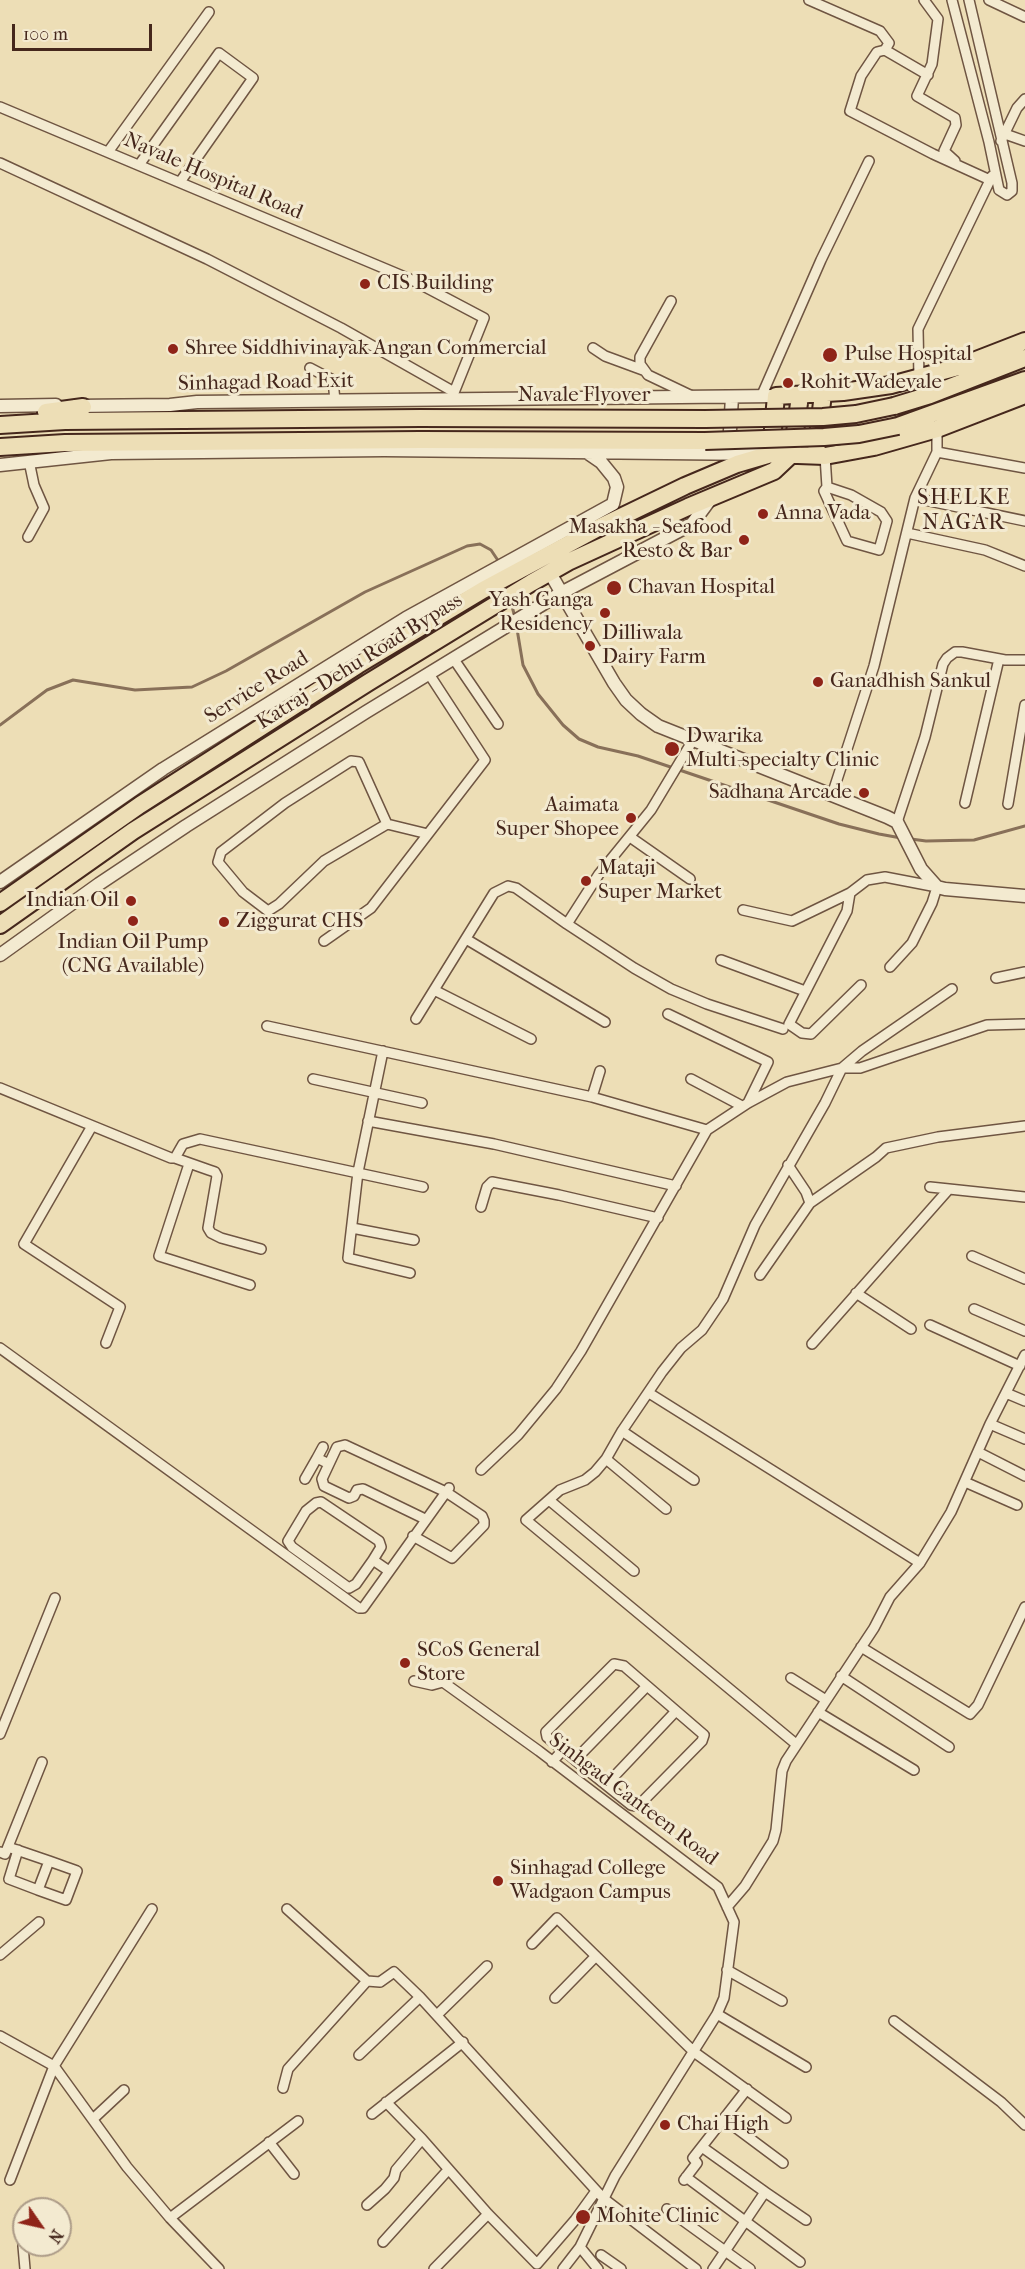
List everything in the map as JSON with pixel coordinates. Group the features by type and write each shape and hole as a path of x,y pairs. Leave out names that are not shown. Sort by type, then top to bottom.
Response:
{"highway":[{"path":"771,454 769,397 823,394 891,385 958,367 1025,341"},
{"name":"Navale Flyover","path":"0,425 65,421 823,417 856,414 894,406 1025,358"},
{"path":"0,447 28,453 65,443 420,440 705,441 824,438 898,426 1025,380"},
{"path":"821,456 823,394"},
{"name":"Katraj - Dehu Road Bypass","path":"0,903 150,798 479,585 547,548 737,464 771,454 821,456 874,447 937,429 1025,395"},
{"path":"792,454 800,396"},
{"path":"0,416 63,411 83,406"},
{"name":"Katraj - Dehu Road Bypass","path":"0,924 133,831 531,583 568,562 774,471 792,454"}],"street":[{"path":"809,0 880,31 889,43 885,50"},
{"path":"924,0 938,19 932,64 917,96 955,118 956,125 944,151 962,167"},
{"path":"919,378 918,329 992,176 992,155 952,0"},
{"path":"928,75 885,50 877,52 861,76 850,111 962,167 992,176 999,190 1004,194 1010,193 1013,188 1003,137 969,0"},
{"path":"989,0 1025,17"},
{"path":"108,152 210,12"},
{"path":"139,165 219,53 253,78 180,182"},
{"path":"992,155 1017,108 1025,99"},
{"name":"Navale Hospital Road","path":"0,107 412,279 484,318 452,396"},
{"path":"1003,137 1025,141"},
{"path":"769,397 821,260 869,161"},
{"path":"0,164 207,258 341,328 452,396"},
{"path":"643,370 640,357 671,301"},
{"path":"593,348 605,356 643,370 648,375 695,397"},
{"path":"310,368 333,380 335,401"},
{"name":"Sinhagad Road Exit","path":"0,406 170,405 197,402 335,401 452,396 769,397"},
{"path":"729,453 732,398"},
{"path":"832,795 874,666 915,498 937,452 937,429"},
{"path":"0,453 384,450 771,454"},
{"path":"547,548 613,504 616,487 614,478 601,462 585,452"},
{"path":"937,452 1025,468"},
{"path":"0,465 28,453"},
{"path":"28,453 34,485 44,508 28,537"},
{"path":"821,456 827,487 824,491 847,541 879,550 887,521 880,512 851,495 827,487"},
{"path":"0,955 99,884 186,826 453,658 561,593 692,524 712,497"},
{"path":"915,498 1025,521"},
{"path":"907,533 985,550 1025,567"},
{"path":"550,573 626,700 641,714 658,726 881,814 899,826 921,869 937,886"},
{"name":"Service Road","path":"0,882 172,764 406,618 479,585"},
{"path":"899,826 943,664 947,658 955,652 962,652 1025,660"},
{"path":"453,658 498,724"},
{"path":"965,803 999,658"},
{"path":"324,941 371,908 485,760 429,674"},
{"path":"1008,804 1025,705"},
{"path":"567,924 599,874 651,810 693,740"},
{"path":"387,824 358,762 351,761 285,803 221,852 218,862 243,892 268,911 279,904 324,861 387,824 428,834"},
{"path":"630,837 690,879"},
{"path":"742,910 792,921 850,893 867,880 885,877 945,889 1025,896"},
{"path":"416,1019 494,893 508,886 516,888 634,968 671,989 707,1004 783,1029"},
{"path":"890,967 912,943 928,912 937,886"},
{"path":"850,893 848,911 789,1024 802,1033 811,1034 861,986"},
{"path":"466,939 605,1022"},
{"path":"721,960 805,991"},
{"path":"996,978 1025,972"},
{"path":"796,1744 526,1520 560,1490 585,1480 596,1472 662,1372 681,1348 702,1330 723,1299 755,1225 825,1103 842,1068 862,1051 952,989"},
{"path":"434,990 531,1039"},
{"path":"668,1014 768,1062 745,1105"},
{"path":"481,1470 518,1435 556,1389 581,1351 707,1130 745,1105 787,1082 842,1068 860,1068 987,1025 1025,1024"},
{"path":"267,1026 592,1097 707,1130"},
{"path":"383,1052 358,1172 348,1258 410,1273"},
{"path":"592,1097 600,1071"},
{"path":"314,1079 422,1102"},
{"path":"691,1079 745,1105"},
{"path":"0,1088 209,1170 217,1176 208,1228 211,1233 220,1238 261,1249"},
{"path":"368,1121 494,1144 676,1186"},
{"path":"92,1126 24,1244 120,1307 106,1343"},
{"path":"760,1275 810,1203 886,1148 938,1137 1025,1126"},
{"path":"175,1158 183,1144 200,1139 423,1187"},
{"path":"189,1164 159,1256 250,1285"},
{"path":"788,1165 806,1192 810,1203"},
{"path":"481,1207 487,1187 492,1182 658,1218"},
{"path":"930,1187 1025,1197"},
{"path":"812,1344 949,1189"},
{"path":"352,1228 414,1240"},
{"path":"972,1256 1025,1279"},
{"path":"856,1293 911,1329"},
{"path":"974,1309 1025,1331"},
{"path":"930,1325 1020,1366"},
{"path":"0,1348 358,1608 363,1608 447,1490"},
{"path":"727,1907 745,1886 773,1841 782,1771 796,1744 874,1628 890,1598 921,1563 951,1512 990,1424 1025,1355"},
{"path":"1006,1393 1025,1401"},
{"path":"649,1394 921,1563"},
{"path":"990,1424 1025,1439"},
{"path":"622,1431 694,1480"},
{"path":"413,1536 452,1558 484,1525 482,1516 447,1490 345,1445 337,1448 322,1479 324,1486 349,1498 354,1496 357,1490 363,1489 425,1519"},
{"path":"305,1479 323,1447"},
{"path":"978,1452 1025,1476"},
{"path":"317,1458 329,1464"},
{"path":"606,1459 666,1509"},
{"path":"964,1482 1017,1505"},
{"path":"549,1500 634,1571"},
{"path":"321,1502 379,1541 381,1547 373,1560 356,1584 348,1588 292,1547 288,1541 306,1510 321,1502"},
{"path":"373,1560 389,1571"},
{"path":"0,1734 55,1598"},
{"path":"861,1647 970,1714 978,1705 1025,1607"},
{"path":"614,1664 624,1666 676,1711 704,1735 702,1741 640,1804 631,1805 547,1737 546,1732 614,1664"},
{"path":"841,1676 949,1747"},
{"path":"791,1678 826,1700"},
{"name":"Sinhgad Canteen Road","path":"414,1681 432,1684 443,1682 718,1887 734,1922 724,1998 717,2014 600,2194"},
{"path":"575,1760 647,1686"},
{"path":"606,1785 676,1711"},
{"path":"818,1712 914,1770"},
{"path":"552,1762 563,1750"},
{"path":"9,1850 77,1870 66,1900 9,1879 9,1850 42,1762"},
{"path":"38,1890 49,1861"},
{"path":"10,2180 54,2066 152,1909"},
{"path":"287,1909 368,1981 380,1982 394,1972 438,2014 600,2194 696,2269"},
{"path":"532,1944 557,1918 694,2052 786,2118"},
{"path":"0,1955 39,1922"},
{"path":"555,1998 596,1956"},
{"path":"438,2014 487,1966"},
{"path":"728,1970 782,2001"},
{"path":"283,2088 288,2069 368,1981"},
{"path":"359,2055 420,1997"},
{"path":"717,2014 806,2067"},
{"path":"894,2021 1000,2102 1025,2125"},
{"path":"0,2036 54,2066 127,2167 170,2218 219,2269"},
{"path":"372,2114 463,2042"},
{"path":"747,2089 693,2158 697,2163 684,2179 746,2221 800,2262"},
{"path":"93,2119 124,2090"},
{"path":"386,2102 537,2264 600,2194"},
{"path":"724,2119 783,2163"},
{"path":"170,2218 298,2121"},
{"path":"367,2205 385,2189 394,2178 396,2170 422,2139"},
{"path":"269,2142 294,2174"},
{"path":"702,2147 806,2220"},
{"path":"383,2241 448,2170"},
{"path":"713,2269 765,2192"},
{"path":"563,2269 580,2247 600,2194"},
{"path":"666,2209 750,2269"},
{"path":"434,2269 488,2214"},
{"path":"580,2247 598,2269"},
{"path":"601,2255 621,2269"}],"waterway":[{"path":"0,725 47,690 73,680 135,690 192,687 226,671 365,592 467,546 480,544 491,550 499,562"},
{"path":"511,603 515,617"},
{"path":"516,623 523,665 538,694 563,725 579,739 598,747 638,756 839,824 901,838"},
{"path":"911,839 974,840 1025,826"}],"place":[{"name":"CIS Building","path":"365,284"},
{"name":"Shree Siddhivinayak Angan Commercial","path":"173,349"},
{"name":"Pulse Hospital","path":"830,355"},
{"name":"Rohit Wadevale","path":"788,383"},
{"name":"Anna Vada","path":"763,514"},
{"name":"Masakha - Seafood Resto & Bar","path":"744,540"},
{"name":"Chavan Hospital","path":"614,588"},
{"name":"Yash Ganga Residency","path":"605,613"},
{"name":"Dilliwala Dairy Farm","path":"590,646"},
{"name":"Ganadhish Sankul","path":"818,682"},
{"name":"Dwarika Multi-specialty Clinic","path":"672,749"},
{"name":"Sadhana Arcade","path":"864,793"},
{"name":"Aaimata Super Shopee","path":"631,818"},
{"name":"Mataji Super Market","path":"586,881"},
{"name":"Indian Oil","path":"131,901"},
{"name":"Indian Oil Pump (CNG Available)","path":"133,921"},
{"name":"Ziggurat CHS","path":"224,922"},
{"name":"SCoS General Store","path":"405,1663"},
{"name":"Sinhagad College Wadgaon Campus","path":"498,1881"},
{"name":"Chai High","path":"665,2125"},
{"name":"Mohite Clinic","path":"583,2217"}],"district":[{"name":"SHELKE NAGAR","path":"964,512"}]}
